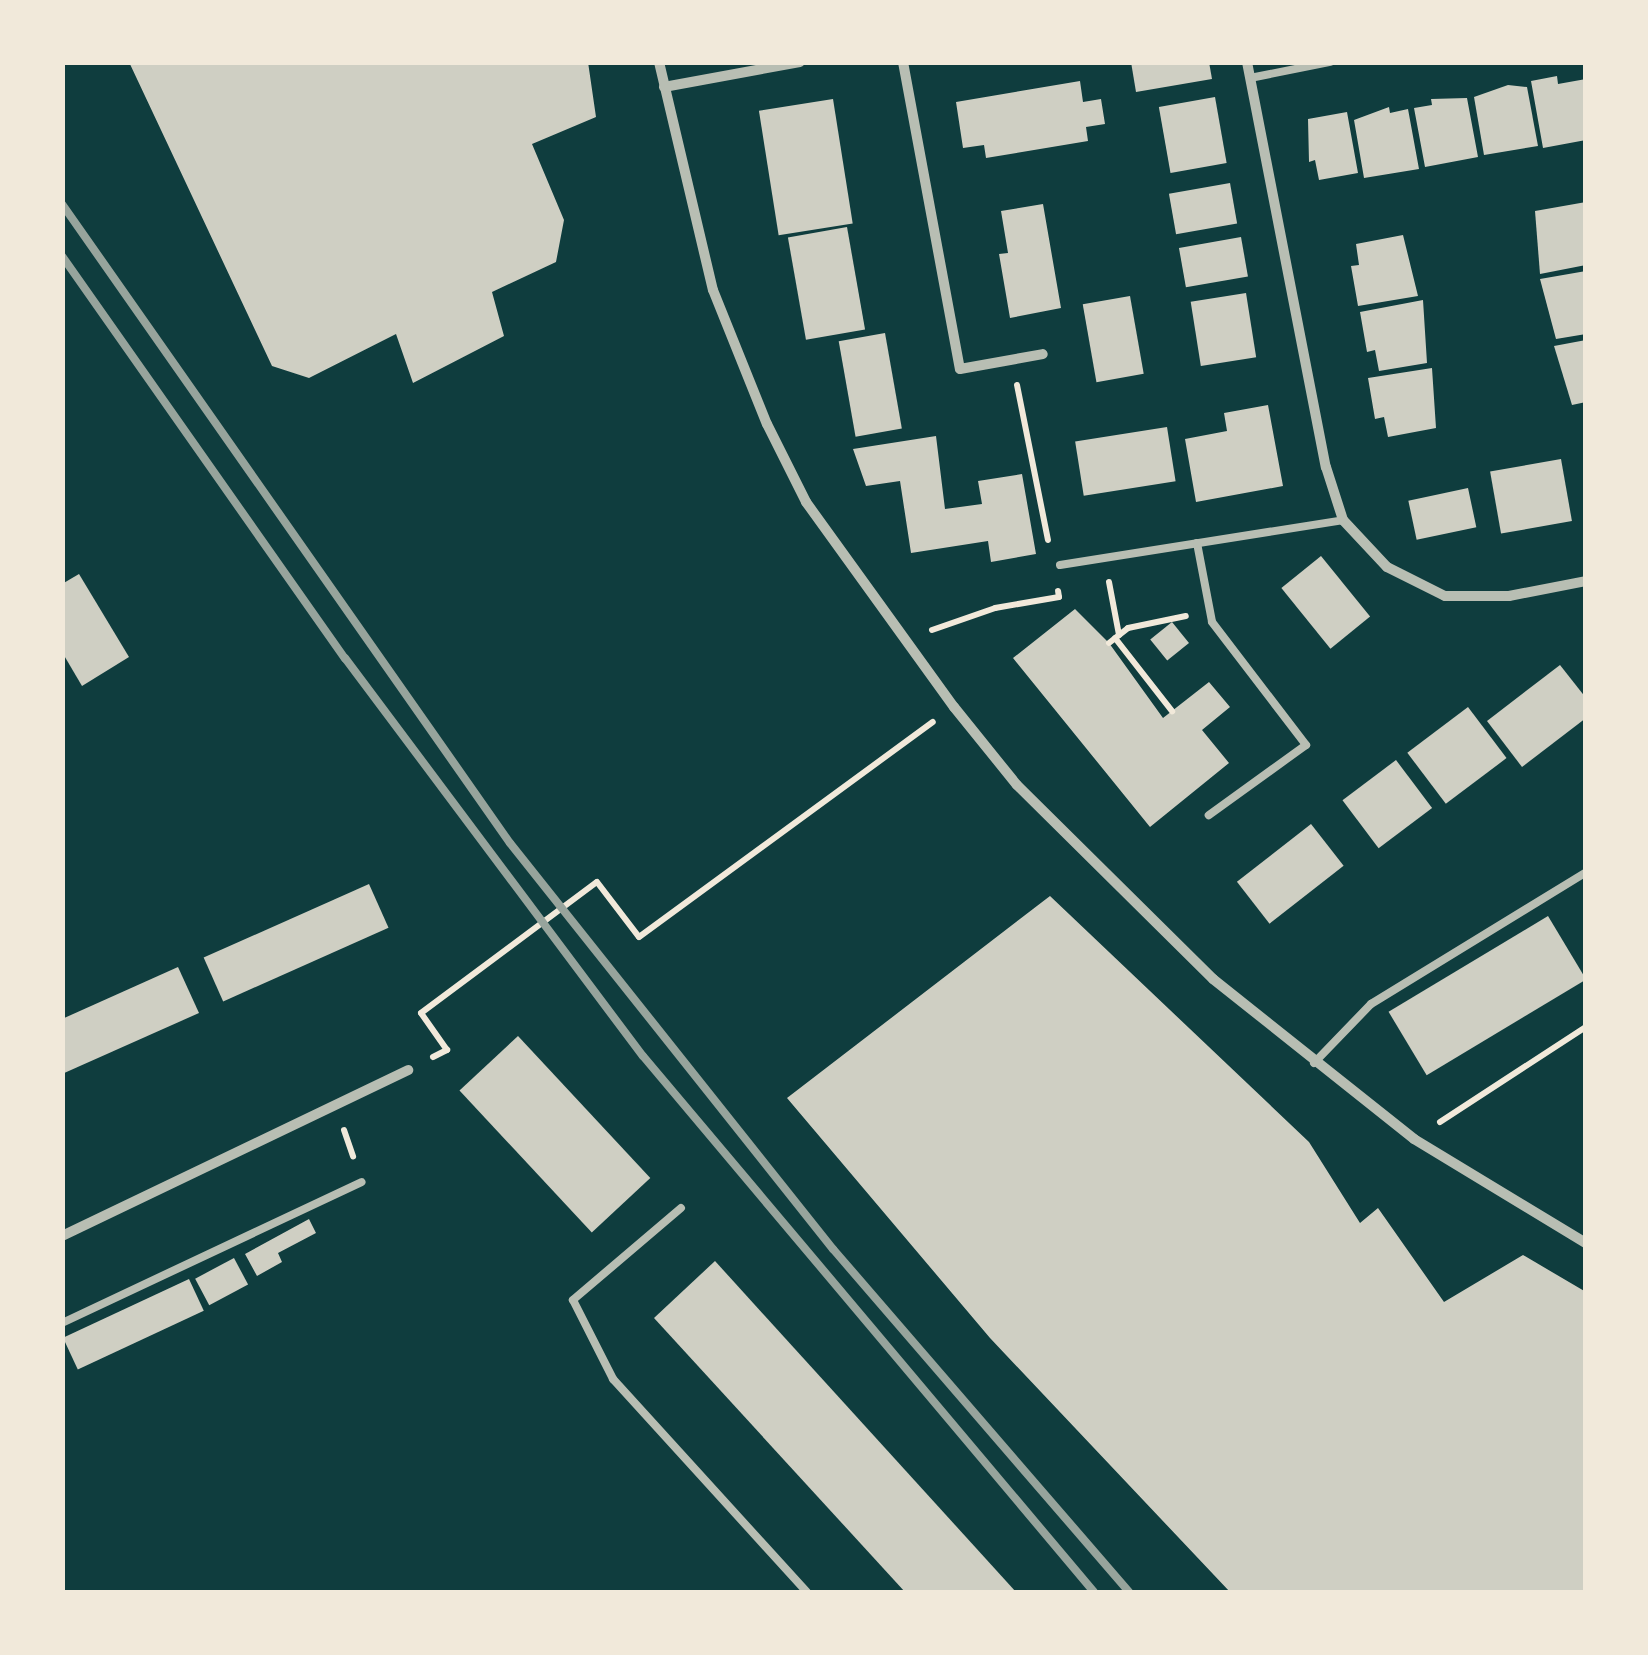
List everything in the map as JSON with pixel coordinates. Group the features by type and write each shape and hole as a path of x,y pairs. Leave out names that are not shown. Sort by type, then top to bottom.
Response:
{"street":[{"path":"659,62 687,196 741,364 806,502 954,706 1018,785 1141,911 1314,1063 1414,1139 1586,1243"},
{"path":"664,87 800,62"},
{"path":"903,62 960,369 1043,354"},
{"path":"1247,62 1326,467 1343,520 1387,567 1445,596 1509,596 1586,581"},
{"path":"62,1236 408,1070"}],"lane":[{"path":"1250,78 1330,62"},
{"path":"1060,566 1343,520"},
{"path":"1197,543 1210,612 1306,745 1210,815"},
{"path":"1314,1063 1371,1004 1586,872"},
{"path":"62,1323 362,1182"},
{"path":"681,1208 573,1300 612,1378 807,1592"}],"path":[{"path":"1012,360 1047,537"},
{"path":"1104,558 1114,638 1172,711"},
{"path":"904,640 995,608 1059,598"},
{"path":"1114,638 1153,621 1210,612"},
{"path":"447,1050 421,1013 597,882 639,936 954,706"},
{"path":"1414,1139 1586,1027"},
{"path":"336,1105 362,1182"}],"building":[{"path":"129,62 588,62 596,117 532,144 564,220 556,262 492,292 504,336 413,383 396,334 309,378 272,366"},
{"path":"1131,62 1209,62 1212,79 1136,92"},
{"path":"1557,76 1558,84 1586,79 1586,140 1543,148 1531,81"},
{"path":"1080,81 1083,102 1101,99 1105,124 1086,127 1088,141 986,158 984,145 963,148 956,102"},
{"path":"1508,85 1527,87 1538,146 1484,155 1474,97"},
{"path":"1215,97 1227,163 1171,173 1159,107"},
{"path":"1467,98 1478,157 1425,167 1414,108 1432,105 1431,99"},
{"path":"833,99 853,223 779,235 759,111"},
{"path":"1389,107 1390,113 1408,109 1419,169 1364,178 1354,120"},
{"path":"1347,112 1358,173 1319,180 1315,160 1309,162 1308,119"},
{"path":"1230,183 1237,223 1176,234 1169,194"},
{"path":"1586,202 1586,265 1540,274 1535,211"},
{"path":"1043,204 1061,308 1010,318 999,254 1008,253 1001,211"},
{"path":"847,227 865,329 806,340 788,237"},
{"path":"1403,235 1418,296 1358,306 1351,266 1359,265 1356,244"},
{"path":"1241,237 1248,276 1186,287 1179,248"},
{"path":"1586,271 1586,334 1556,339 1540,279"},
{"path":"1246,293 1256,357 1201,366 1191,302"},
{"path":"1130,296 1144,374 1096,382 1083,304"},
{"path":"1423,300 1427,363 1379,371 1375,350 1367,352 1360,312"},
{"path":"885,333 902,429 856,437 839,341"},
{"path":"1586,340 1586,402 1572,405 1554,346"},
{"path":"1432,368 1436,428 1388,437 1384,417 1375,419 1368,378"},
{"path":"1268,405 1283,486 1196,502 1185,439 1227,431 1224,413"},
{"path":"1167,427 1176,481 1084,496 1075,442"},
{"path":"936,436 945,509 982,504 978,481 1022,474 1036,554 991,562 988,541 911,553 900,481 866,486 853,449"},
{"path":"1561,459 1572,521 1501,534 1490,472"},
{"path":"1468,488 1476,527 1417,540 1408,501"},
{"path":"1321,556 1370,617 1330,649 1281,588"},
{"path":"79,574 129,657 82,686 62,652 62,584"},
{"path":"1075,609 1109,643 1163,718 1209,682 1230,707 1202,730 1229,763 1150,827 1013,658"},
{"path":"1172,622 1189,643 1167,661 1150,640"},
{"path":"1560,665 1586,698 1586,718 1522,767 1487,721"},
{"path":"1468,707 1507,758 1446,804 1407,753"},
{"path":"1396,760 1432,808 1379,848 1342,800"},
{"path":"1311,824 1344,866 1270,924 1237,882"},
{"path":"369,884 389,928 223,1001 204,958"},
{"path":"1050,896 1309,1142 1360,1223 1378,1208 1444,1302 1523,1255 1586,1292 1586,1592 1230,1592 990,1338 787,1098"},
{"path":"1548,916 1586,979 1427,1075 1389,1012"},
{"path":"178,967 199,1013 62,1074 62,1019"},
{"path":"518,1036 650,1178 592,1232 459,1091"},
{"path":"309,1219 316,1233 278,1253 282,1262 257,1276 245,1254"},
{"path":"234,1258 248,1284 209,1305 195,1279"},
{"path":"715,1261 1016,1592 905,1592 654,1318"},
{"path":"189,1279 204,1311 78,1369 63,1338"}],"railway":[{"path":"62,204 510,843 833,1249 1129,1592"},
{"path":"62,256 345,658 643,1056 1094,1592"}]}
